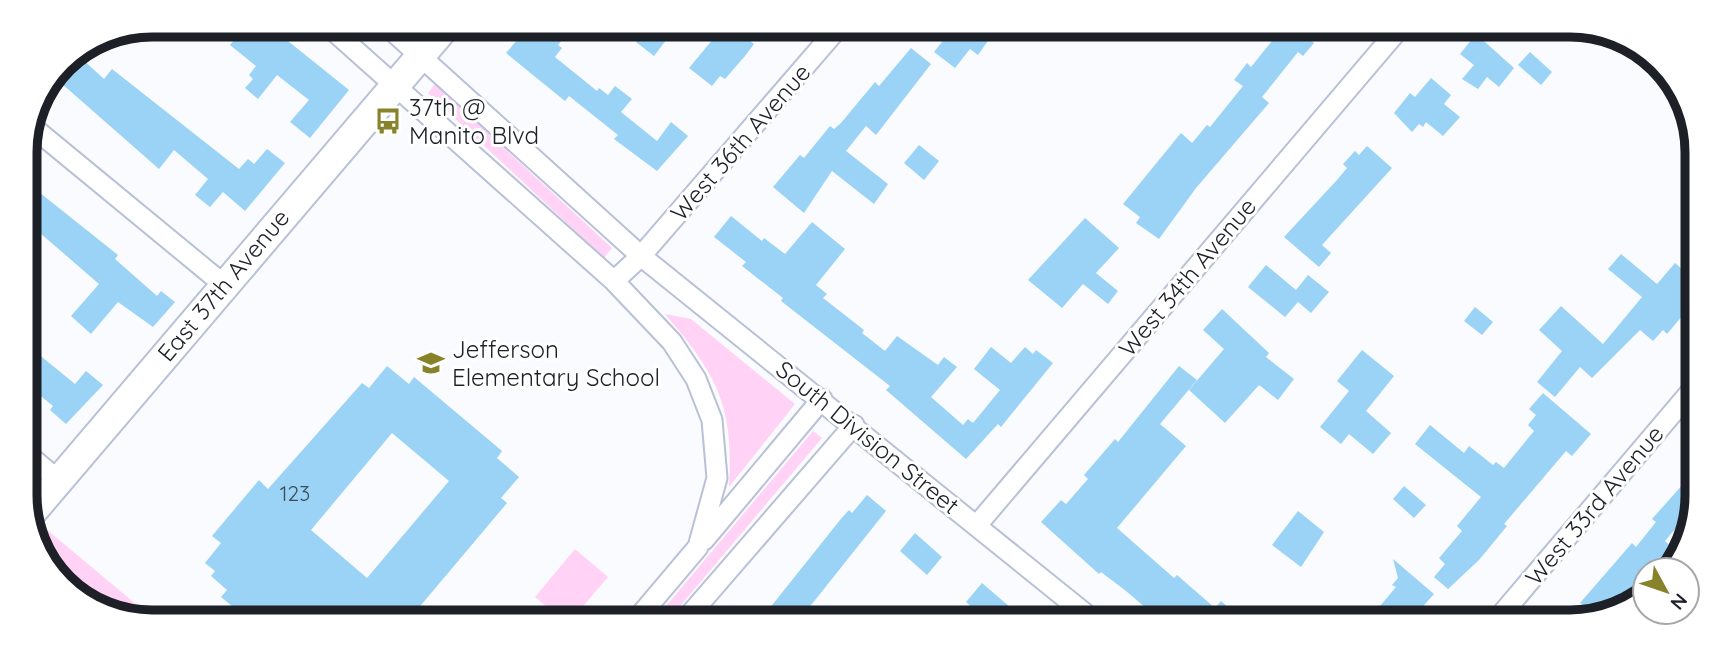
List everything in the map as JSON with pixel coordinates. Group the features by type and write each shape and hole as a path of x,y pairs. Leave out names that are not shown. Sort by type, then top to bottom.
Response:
{"street":[{"path":"341,37 614,281 672,342 696,379 712,419 717,478 698,547"},
{"name":"South Division Street","path":"400,37 641,256 1081,610"},
{"name":"East 37th Avenue","path":"38,505 223,284 436,37"},
{"name":"West 36th Avenue","path":"614,281 641,256 830,37"},
{"name":"West 34th Avenue","path":"977,525 1392,37"},
{"path":"39,132 223,284"},
{"name":"West 33rd Avenue","path":"1505,610 1685,398"},
{"path":"645,610 822,399"},
{"path":"694,610 854,425"},
{"path":"37,463 58,481"}],"shaded area":[{"path":"435,84 612,248 604,258 428,93"},
{"path":"665,314 691,319 795,404 729,487 728,434 725,412 718,393 698,355"},
{"path":"813,431 822,438 677,610 663,610"},
{"path":"45,528 142,609 115,604 76,582 56,559 43,531"},
{"path":"575,549 608,577 580,610 550,610 535,597"}],"building":[{"path":"233,37 283,37 349,90 310,138 290,122 309,100 277,75 258,99 245,88 253,79 249,75 256,66 230,45 235,39"},
{"path":"519,37 532,41 535,37 564,37 558,45 562,48 555,57 597,91 599,88 608,95 615,86 632,99 621,112 657,141 671,122 688,136 657,171 614,139 618,135 569,96 565,101 506,53"},
{"path":"640,37 667,39 654,56 636,42"},
{"path":"715,37 753,37 750,41 754,44 745,56 725,79 720,76 712,86 689,68"},
{"path":"946,37 991,37 978,55 970,49 955,68 934,52"},
{"path":"1275,37 1311,37 1309,39 1314,43 1303,56 1298,52 1262,97 1269,103 1196,188 1159,239 1136,223 1140,217 1123,204 1181,133 1192,143 1207,125 1210,127 1243,86 1234,80 1247,63 1251,67"},
{"path":"1474,37 1479,37 1514,68 1499,87 1487,77 1478,89 1462,79 1474,65 1460,54"},
{"path":"911,48 931,64 876,135 866,126 846,151 888,184 874,204 832,171 804,213 773,187 800,155 804,158 830,126 834,129 841,123 875,82 879,86"},
{"path":"1530,52 1552,72 1541,85 1518,65"},
{"path":"83,60 104,79 112,69 239,169 248,159 254,164 267,149 285,163 245,211 223,192 210,207 195,195 208,179 174,150 159,169 60,82 70,70"},
{"path":"1431,78 1451,95 1444,104 1460,117 1443,136 1426,122 1423,127 1419,124 1412,132 1394,113 1410,93 1415,97"},
{"path":"919,145 939,161 924,180 904,163"},
{"path":"1367,146 1392,168 1322,245 1331,253 1319,267 1284,237 1347,168 1343,164 1355,151 1359,155"},
{"path":"37,191 118,255 115,259 157,296 161,291 175,302 153,327 118,302 91,334 71,316 99,284 37,230"},
{"path":"731,216 762,241 764,238 785,254 812,222 845,249 816,285 827,294 823,298 864,330 862,333 885,351 897,336 938,365 944,357 957,367 931,397 963,425 968,419 973,423 1000,390 974,369 991,347 1011,363 1025,347 1033,354 1036,350 1053,363 1001,427 998,424 966,459 886,390 890,386 781,301 783,298 742,266 746,262 714,237"},
{"path":"1085,218 1119,248 1096,273 1118,291 1108,304 1083,284 1062,308 1028,280"},
{"path":"1621,254 1657,284 1675,263 1683,270 1685,268 1685,313 1667,334 1663,330 1653,341 1640,330 1592,378 1580,367 1555,397 1537,382 1562,351 1539,330 1561,306 1603,344 1642,297 1608,269"},
{"path":"1266,265 1296,290 1308,275 1329,292 1311,313 1298,302 1285,317 1248,287"},
{"path":"1475,307 1493,322 1482,335 1464,321"},
{"path":"1222,309 1269,353 1266,357 1294,379 1278,400 1259,385 1225,423 1189,390 1224,349 1203,330"},
{"path":"1362,350 1394,376 1366,411 1391,433 1373,454 1349,434 1341,444 1320,427 1349,391 1337,381"},
{"path":"37,353 75,384 86,371 103,385 66,424 50,410 53,406 37,393"},
{"path":"387,366 409,384 414,377 502,451 497,458 519,477 501,498 507,503 417,610 237,610 221,597 227,590 211,576 215,571 205,563 221,543 212,536 259,480 268,489 362,383 369,388","holes":["392,433 449,481 367,578 311,530"]},
{"path":"1179,366 1197,380 1160,424 1186,446 1117,528 1174,578 1177,575 1215,608 1221,601 1231,610 1148,610 1101,572 1099,574 1041,522 1061,500 1066,504 1088,479 1084,475 1115,439 1118,442"},
{"path":"1543,393 1591,434 1572,456 1566,451 1504,524 1507,526 1479,560 1448,589 1434,577 1445,564 1439,558 1462,531 1457,526 1481,497 1415,444 1430,425 1464,453 1469,446 1493,465 1496,462 1504,468 1534,431 1528,425 1536,415 1529,409"},
{"path":"1685,482 1683,518 1665,541 1672,547 1668,556 1631,556 1631,593 1607,604 1581,610 1584,606 1580,603 1632,543 1636,547 1656,522 1652,519"},
{"path":"1404,486 1426,505 1414,518 1393,499"},
{"path":"867,495 886,511 807,610 768,610 840,520 849,510 852,513"},
{"path":"1298,511 1324,532 1301,567 1272,545"},
{"path":"915,533 942,557 927,575 900,551"},
{"path":"1393,559 1434,594 1420,610 1377,610 1396,587 1392,585 1398,578"},
{"path":"982,583 1013,610 975,610 966,602"}],"place":[{"name":"37th @ Manito Blvd","path":"388,121"},
{"name":"Jefferson Elementary School","path":"431,363"}]}
